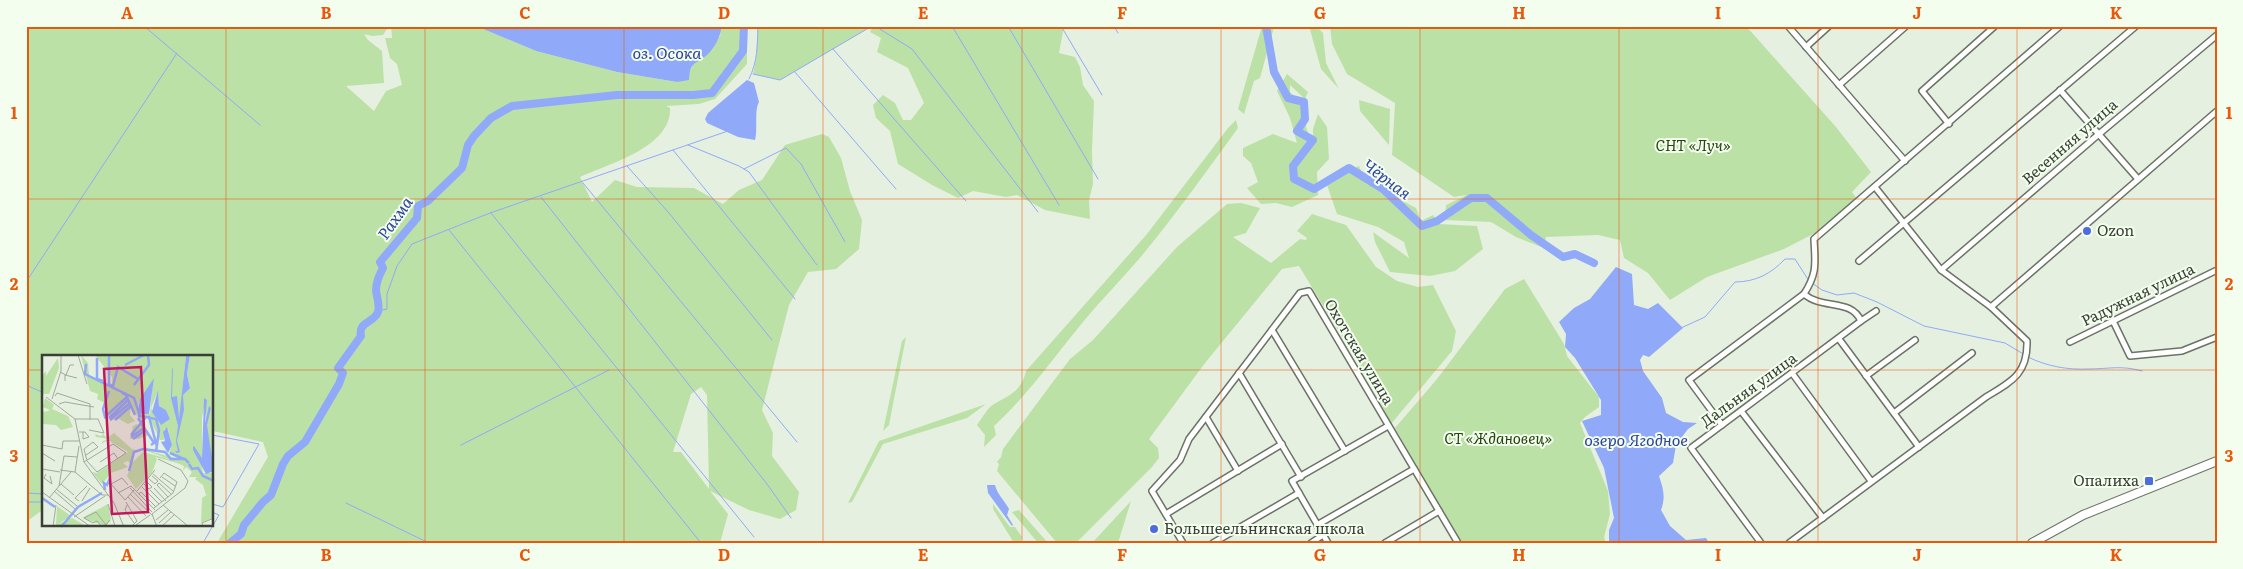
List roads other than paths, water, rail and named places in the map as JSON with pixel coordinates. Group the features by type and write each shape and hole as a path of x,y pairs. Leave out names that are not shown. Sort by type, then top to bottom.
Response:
{"main road":[{"path":"2032,543 2083,514 2217,461"}],"street":[{"path":"1788,26 1905,161"},
{"path":"1806,47 1829,26"},
{"path":"1839,85 1906,26"},
{"path":"1949,124 1922,91 1995,26"},
{"path":"1722,425 1688,380 1804,294 1812,282 1815,271 1814,239 2060,26"},
{"path":"1859,262 2136,26"},
{"name":"Весенняя улица","path":"1941,270 2098,134 2217,35"},
{"path":"2060,90 2138,179"},
{"path":"1991,307 2217,111"},
{"path":"1789,543 1986,397 2017,378 2028,350 2028,341 1991,307 1941,270 1905,222 1875,187"},
{"name":"Радужная улица","path":"2070,342 2217,270"},
{"name":"Охотская улица","path":"1272,330 1300,293 1309,291 1458,543"},
{"path":"1804,294 1819,303 1852,309 1858,313 1862,321"},
{"name":"Дальняя улица","path":"1761,543 1691,448 1876,312"},
{"path":"2113,321 2130,356 2182,351 2217,337"},
{"path":"1183,543 1152,492 1180,460 1189,439 1272,330 1345,451"},
{"path":"1838,339 1919,447"},
{"path":"1866,376 1915,340"},
{"path":"1894,413 1972,353"},
{"path":"1239,373 1301,476"},
{"path":"1792,373 1871,481"},
{"path":"1741,411 1823,518"},
{"path":"1206,417 1238,470"},
{"path":"1328,543 1292,481 1388,426"},
{"path":"1166,514 1282,444"},
{"path":"1317,525 1414,469"},
{"path":"1213,543 1299,493"},
{"path":"1385,543 1439,511"},
{"path":"1311,543 1323,535"}],"water":[{"name":"оз. Осока","path":"476,26 722,26 712,49 692,66 689,80 677,82 617,72 536,51"},
{"path":"747,80 754,83 759,102 755,140 738,137 707,123 705,119 708,113"},
{"name":"озеро Ягодное","path":"1616,267 1632,274 1634,305 1648,309 1658,303 1683,328 1649,357 1643,355 1640,360 1643,371 1662,398 1666,413 1683,422 1697,423 1688,429 1676,445 1673,463 1659,476 1664,497 1661,510 1670,526 1686,540 1706,538 1709,543 1609,541 1609,530 1614,518 1604,468 1582,421 1601,415 1601,400 1575,358 1565,347 1566,334 1559,322 1574,308 1590,299"},
{"path":"987,485 995,485 1009,509 1007,515 1012,526 988,493"}],"waterway":[{"path":"144,26 260,125"},
{"name":"Рахма","path":"230,543 241,534 244,525 271,495 283,464 288,456 305,442 339,384 343,373 338,368 361,336 364,325 376,316 379,304 376,288 383,268 380,262 417,218 418,206 428,201 462,168 468,145 491,118 512,106 617,95 693,95 712,93 743,51 744,26"},
{"path":"749,79 756,60 758,26"},
{"path":"753,74 780,80 872,26"},
{"path":"875,26 912,49 1038,212"},
{"path":"952,26 1059,205"},
{"path":"1008,26 1098,179"},
{"path":"1061,26 1102,95"},
{"path":"1114,26 1118,33"},
{"name":"Чёрная","path":"1266,26 1274,72 1288,98 1304,102 1305,119 1297,131 1313,140 1293,166 1294,179 1314,189 1349,168 1383,189 1422,226 1437,221 1471,198 1487,198 1531,235 1563,257 1575,254 1594,263"},
{"path":"833,49 966,201"},
{"path":"26,282 177,53"},
{"path":"794,71 896,189"},
{"path":"378,311 387,309 387,294 397,266 412,244 490,213 728,131"},
{"path":"688,145 749,172 817,265"},
{"path":"744,169 786,148 801,164 845,242"},
{"path":"673,150 795,299"},
{"path":"627,166 669,213 772,340"},
{"path":"583,183 797,442"},
{"path":"541,197 767,484 791,518"},
{"path":"491,213 754,537"},
{"path":"449,230 701,543"},
{"path":"1681,328 1705,317 1735,282 1756,279 1774,269 1785,259 1795,259 1809,281"},
{"path":"1812,283 1822,290 1837,295 1854,293 1877,302 1924,326 2005,343 2025,355"},
{"path":"2028,357 2042,363 2065,368 2121,368 2142,371"},
{"path":"461,445 609,370"},
{"path":"26,385 42,392"},
{"path":"214,435 259,444 223,507 214,505"},
{"path":"26,493 42,494"},
{"path":"26,502 42,502"},
{"path":"346,503 429,543"},
{"path":"214,513 219,515 214,524"},
{"path":"203,543 213,526"}],"place":[{"name":"Ozon","path":"2087,231"},
{"name":"Опалиха","path":"2149,481"},
{"name":"Большеельнинская школа","path":"1154,529"}],"park label":[{"name":"СНТ «Луч»","path":"1693,146"},
{"name":"СТ «Ждановец»","path":"1498,439"}]}
